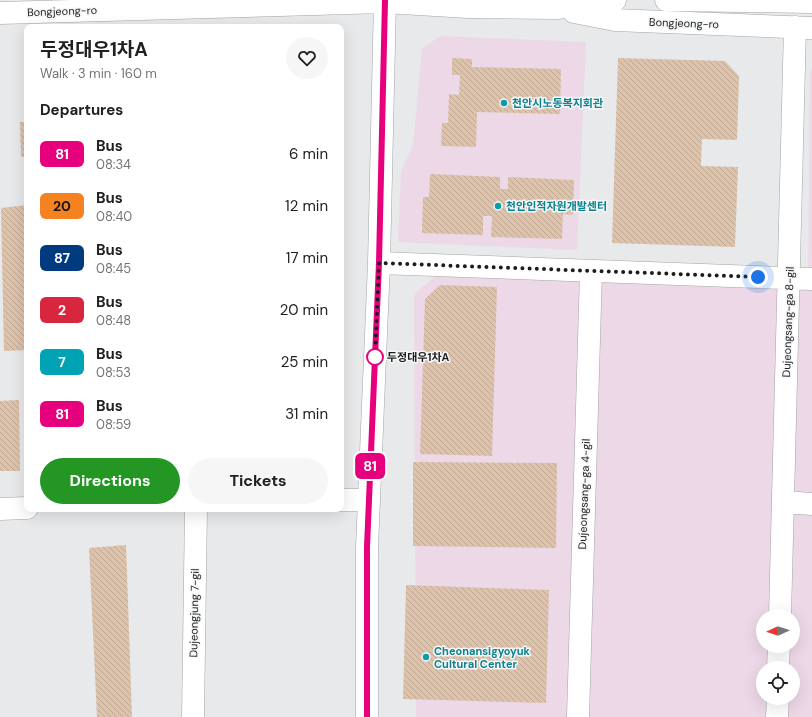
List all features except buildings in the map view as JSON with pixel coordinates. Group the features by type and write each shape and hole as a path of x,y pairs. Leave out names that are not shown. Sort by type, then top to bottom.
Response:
{"street":[{"name":"Bongjeong-ro","path":"0,13 385,1 468,7 557,8 616,0"},
{"name":"Bongjeong-ro","path":"666,0 812,2"},
{"path":"367,717 367,547 379,263 385,1"},
{"name":"Bongjeong-ro","path":"557,8 615,20 804,28"},
{"name":"Dujeongsang-ga 8-gil","path":"780,609 789,278 804,28"},
{"path":"379,263 812,279"},
{"name":"Dujeongsang-ga 4-gil","path":"578,717 591,271"},
{"path":"344,500 369,500"},
{"path":"783,502 812,504"},
{"path":"0,509 24,508"},
{"name":"Dujeongjung 7-gil","path":"193,717 196,512"},
{"path":"777,717 778,705"}],"shaded area":[{"path":"440,36 586,42 577,250 398,242 401,171 413,145 422,49"},
{"path":"812,69 812,717 416,717 414,294 437,275 808,289 810,71"}],"bus line":[{"name":"81","path":"367,717 367,547 379,263 385,0"}],"place":[{"name":"천안시노동복지회관","path":"504,103"},
{"name":"천안인적자원개발센터","path":"498,206"},
{"name":"두정대우1차A","path":"375,357"},
{"name":"Cheonansigyoyuk Cultural Center","path":"426,657"}],"route":[{"path":"375,357 379,263 758,277"}]}
